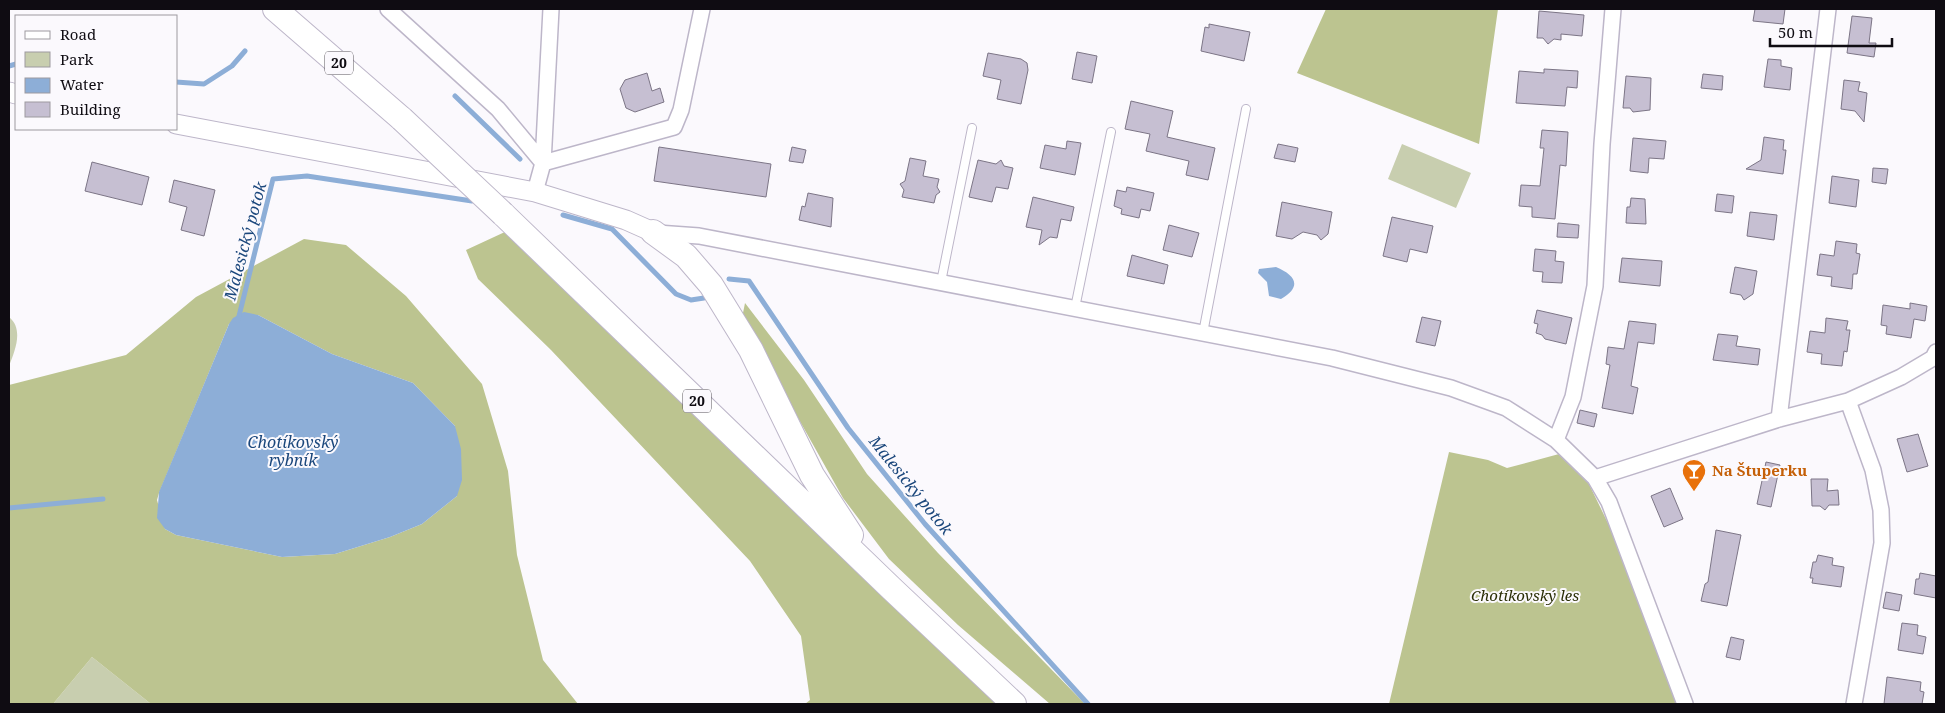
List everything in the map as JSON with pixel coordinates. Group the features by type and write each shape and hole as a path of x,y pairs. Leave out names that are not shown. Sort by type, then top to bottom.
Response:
{"main road":[{"name":"20","path":"275,9 402,119 1014,704"},
{"path":"653,232 686,256 712,285 751,350 812,475 836,514 891,588"}],"street":[{"path":"388,9 498,109 543,163"},
{"path":"535,192 543,163 551,9"},
{"path":"543,163 674,127 681,110 702,9"},
{"path":"1556,440 1573,397 1595,286 1602,144 1613,9"},
{"path":"1779,419 1828,9"},
{"path":"178,124 535,192 626,220 653,232 699,236 1332,358 1451,388 1506,408 1556,440 1595,478 1609,502 1685,704"},
{"path":"1595,478 1779,419 1848,401 1901,377 1933,358 1936,352"},
{"path":"1848,401 1873,470 1881,510 1882,543 1854,704"}],"lane":[{"path":"1203,333 1246,109"},
{"path":"941,282 972,128"},
{"path":"1075,308 1111,132"}],"green space":[{"path":"1326,9 1498,9 1479,144 1297,73"},
{"path":"1402,144 1471,173 1456,208 1388,179"},
{"path":"507,231 867,582 937,648 1002,704 805,704 810,700 801,636 750,561 551,350 478,279 466,250"},
{"path":"304,239 346,245 406,296 482,384 508,471 517,555 543,660 578,704 151,704 92,657 53,704 9,704 9,385 126,355 196,297","holes":["258,315 332,354 413,383 455,426 457,496 422,524 390,537 335,554 282,557 176,535 165,529 157,500 159,493 229,324"]},
{"path":"745,303 804,380 867,474 938,553 1085,704 1050,704 958,625 889,559 843,498 742,318"},
{"path":"9,317 14,322 17,340 9,366"},
{"name":"Chotíkovský les","path":"1449,452 1488,460 1507,468 1559,454 1586,478 1623,554 1677,704 1389,704"},
{"path":"92,657 151,704 53,704"}],"water":[{"path":"1276,267 1292,277 1294,281 1292,290 1281,299 1269,296 1267,282 1258,273 1259,269"},
{"name":"Chotíkovský rybník","path":"244,312 258,315 332,354 413,383 455,426 461,449 462,480 457,496 422,524 390,537 335,554 282,557 176,535 165,529 157,518 159,492 229,324 233,318"}],"building":[{"path":"1755,9 1785,9 1783,24 1753,21"},
{"path":"1539,11 1584,15 1582,36 1561,34 1561,40 1554,39 1548,44 1543,38 1537,38"},
{"path":"1852,16 1872,18 1869,43 1876,43 1874,57 1847,53"},
{"path":"1209,24 1250,32 1244,61 1201,51 1205,27 1209,28"},
{"path":"1077,52 1097,56 1092,83 1072,79"},
{"path":"988,53 1021,59 1027,63 1028,70 1021,104 997,99 1001,80 983,76"},
{"path":"1768,59 1781,60 1781,66 1792,68 1790,90 1764,87"},
{"path":"1544,69 1578,71 1577,88 1567,87 1565,106 1516,103 1519,71 1544,73"},
{"path":"647,73 652,91 660,88 664,102 635,112 626,108 620,89 625,80"},
{"path":"1703,74 1723,76 1722,90 1701,88"},
{"path":"1626,76 1651,78 1650,110 1633,112 1630,108 1623,108"},
{"path":"1844,80 1860,82 1858,91 1867,93 1864,122 1855,111 1841,109"},
{"path":"1131,101 1173,111 1167,137 1215,148 1208,180 1186,175 1189,161 1146,151 1150,134 1125,129"},
{"path":"1542,130 1568,132 1566,166 1560,165 1555,219 1532,217 1532,207 1519,206 1521,185 1540,186 1544,148 1540,148"},
{"path":"1764,137 1784,140 1783,150 1786,150 1783,174 1746,169 1761,160"},
{"path":"1633,138 1666,141 1664,159 1649,158 1648,173 1630,171"},
{"path":"1067,141 1081,143 1075,175 1040,168 1045,145 1066,149"},
{"path":"1278,144 1298,148 1295,162 1274,158"},
{"path":"659,147 771,164 766,197 654,181"},
{"path":"792,147 806,150 803,163 789,161"},
{"path":"910,158 926,161 923,176 939,179 937,187 940,192 936,195 934,203 902,197 904,190 900,184 905,181"},
{"path":"978,160 996,164 1001,160 1004,166 1013,168 1008,189 996,187 992,202 969,197"},
{"path":"92,162 149,177 142,205 85,191"},
{"path":"1873,168 1888,169 1886,184 1872,182"},
{"path":"1832,176 1859,180 1856,207 1829,203"},
{"path":"174,180 215,190 204,236 181,230 187,207 169,202"},
{"path":"1127,187 1154,193 1150,211 1141,209 1139,218 1121,214 1122,209 1114,206 1117,190 1126,192"},
{"path":"808,193 833,198 831,227 799,220 802,206 805,207"},
{"path":"1717,194 1734,196 1732,213 1715,211"},
{"path":"1033,197 1074,207 1071,221 1061,219 1057,238 1050,237 1039,245 1042,230 1026,227"},
{"path":"1631,198 1645,199 1646,224 1626,223 1627,207 1630,207"},
{"path":"1282,202 1332,212 1328,234 1321,240 1317,235 1303,232 1292,239 1276,236"},
{"path":"1750,212 1777,215 1774,240 1747,236"},
{"path":"1392,217 1433,226 1427,253 1410,249 1407,262 1383,256"},
{"path":"1558,223 1579,225 1578,238 1557,237"},
{"path":"1169,225 1199,233 1192,257 1163,250"},
{"path":"1836,241 1857,244 1856,253 1860,254 1857,274 1853,274 1852,289 1831,286 1832,277 1817,275 1820,254 1834,256"},
{"path":"1535,249 1556,251 1555,261 1564,262 1562,283 1542,282 1543,272 1533,271"},
{"path":"1132,255 1168,265 1164,284 1127,276"},
{"path":"1622,258 1662,261 1660,286 1619,282"},
{"path":"1735,267 1757,271 1753,294 1744,300 1741,295 1730,293"},
{"path":"1910,303 1927,306 1925,321 1914,319 1911,338 1886,334 1887,326 1881,325 1883,305 1910,309"},
{"path":"1537,310 1572,318 1566,344 1545,339 1542,335 1536,333 1538,324 1534,323"},
{"path":"1422,317 1441,321 1435,346 1416,342"},
{"path":"1826,318 1848,321 1846,330 1850,330 1847,352 1844,351 1842,366 1821,364 1822,354 1807,352 1810,331 1825,333"},
{"path":"1629,321 1656,324 1654,344 1638,342 1631,386 1638,388 1633,414 1602,408 1610,365 1606,364 1608,347 1624,349"},
{"path":"1718,334 1738,336 1736,346 1760,349 1758,365 1713,360"},
{"path":"1580,410 1597,414 1594,427 1577,423"},
{"path":"1918,434 1928,466 1907,472 1897,439"},
{"path":"1766,462 1780,465 1771,507 1757,504"},
{"path":"1811,479 1828,479 1827,491 1838,490 1839,505 1829,505 1825,510 1820,506 1812,506"},
{"path":"1670,488 1683,519 1664,527 1651,496"},
{"path":"1716,530 1741,535 1727,606 1701,601 1705,584 1708,582"},
{"path":"1818,555 1833,558 1832,565 1844,567 1841,587 1812,583 1813,578 1810,578 1813,562 1816,562"},
{"path":"1920,573 1936,576 1936,598 1914,594 1916,579 1919,579"},
{"path":"1886,592 1902,595 1899,611 1883,608"},
{"path":"1902,623 1918,625 1917,635 1926,637 1923,654 1898,650"},
{"path":"1731,637 1744,640 1740,660 1726,657"},
{"path":"1887,677 1921,682 1920,691 1924,692 1922,704 1884,704"}],"waterway":[{"path":"178,82 204,84 232,66 245,51"},
{"path":"9,66 15,64"},
{"path":"455,96 520,159"},
{"name":"Malesický potok","path":"238,320 273,179 307,176 472,201"},
{"name":"Malesický potok","path":"563,215 612,229 676,294 691,300 704,298"},
{"name":"Malesický potok","path":"729,279 749,281 848,428 925,524 1088,704"},
{"path":"9,508 103,499"}],"place":[{"name":"Na Štuperku","path":"1694,492"}]}
